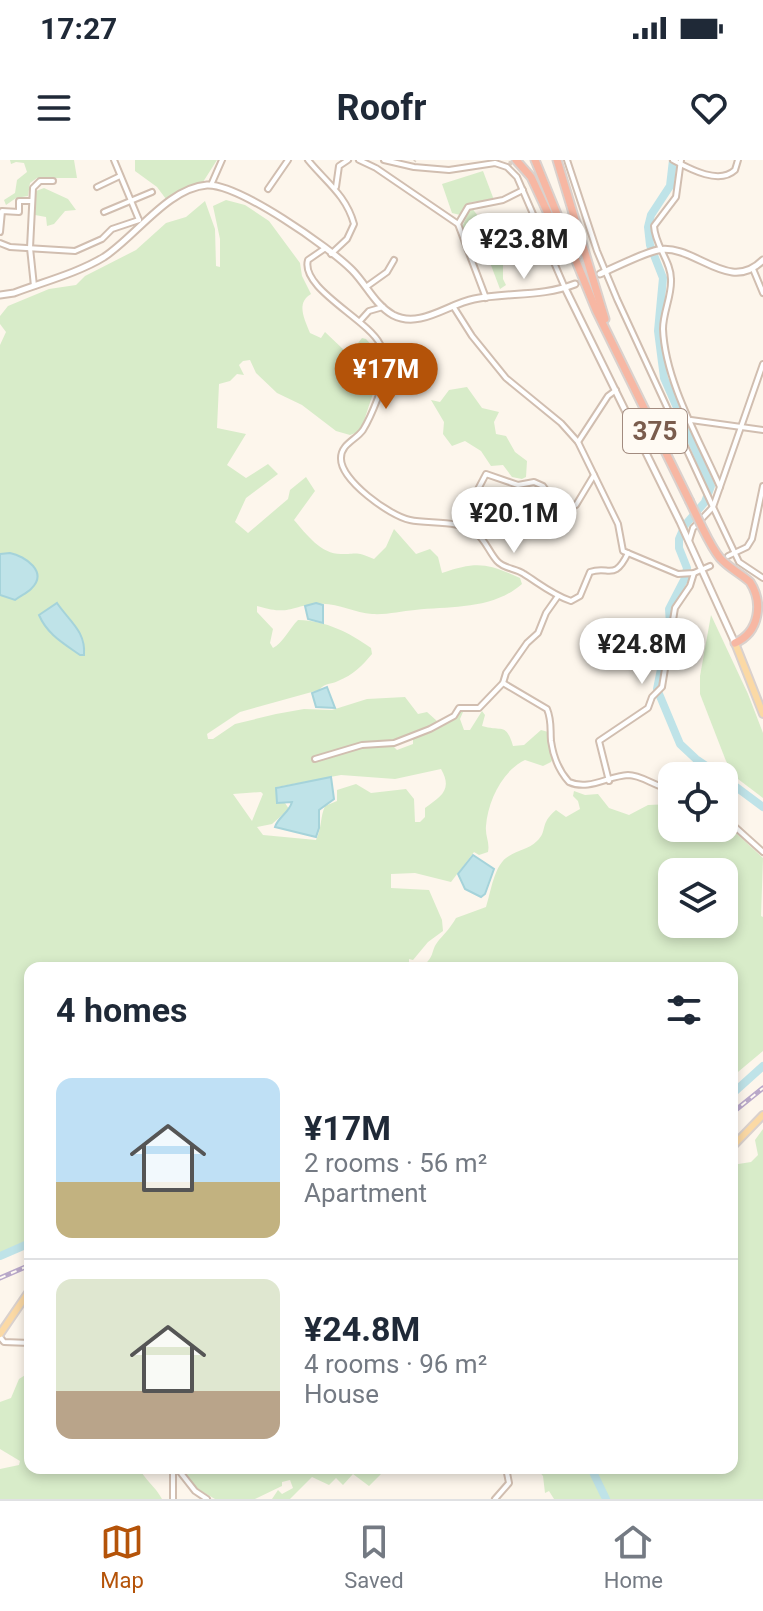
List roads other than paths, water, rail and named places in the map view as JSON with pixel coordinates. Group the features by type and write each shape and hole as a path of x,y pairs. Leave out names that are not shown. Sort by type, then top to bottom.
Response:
{"highway":[{"name":"375","path":"538,160 596,310 710,543 725,563 752,585 761,599 758,623 747,636 735,643"},
{"name":"375","path":"538,160 622,362"},
{"path":"557,160 607,326"},
{"path":"511,164 524,167 534,182 596,310"}],"main road":[{"path":"735,643 763,714"},
{"path":"738,1141 763,1115"},
{"path":"1,1331 24,1298"}],"street":[{"path":"114,160 141,222"},
{"path":"211,185 222,160"},
{"path":"268,189 288,160"},
{"path":"308,160 325,181 336,187"},
{"path":"331,254 347,239 354,224 336,187 339,166 348,160"},
{"path":"360,160 458,224 486,298"},
{"path":"384,160 449,170 486,163 511,164 565,288 680,522 735,643"},
{"path":"567,160 603,273 704,489 739,562 763,578"},
{"path":"673,160 702,172 723,176 735,170 738,160"},
{"path":"414,161 414,167"},
{"path":"681,162 676,197 654,226 659,249 672,279 663,318 668,365 720,487"},
{"path":"97,187 120,176"},
{"path":"34,286 30,248 31,201 36,182 53,181"},
{"path":"0,295 34,286 101,259 141,222 185,190 211,185 256,202 324,249 351,269 393,315 410,319 427,317 453,306 486,298 534,295 575,284"},
{"path":"458,224 468,207 503,200 523,190"},
{"path":"104,212 152,192"},
{"path":"0,232 2,211 17,213 19,201 31,201"},
{"path":"574,208 582,205"},
{"path":"537,223 543,220"},
{"path":"0,243 75,251 102,239 112,229 141,222"},
{"path":"324,249 310,257 306,268 325,294 360,321 376,338 386,367 367,422 343,451 341,461 346,473 362,492 402,518 468,528 478,534 502,566 520,571 537,585 571,601 578,599 590,572 608,573 615,570 628,553"},
{"path":"603,273 659,249 671,250 735,273 753,269 763,260"},
{"path":"366,287 387,272 394,260"},
{"path":"753,269 763,293"},
{"path":"453,306 472,336 506,378 561,423 578,442 618,524 620,547 673,573 692,573 710,566"},
{"path":"360,321 369,311 383,307"},
{"path":"689,541 693,528 713,507 763,364"},
{"path":"578,442 608,396 616,390"},
{"path":"661,433 676,427 678,421 691,420 763,430"},
{"path":"641,442 653,437"},
{"path":"468,528 466,512 486,474 518,485 534,482 545,488 553,500 571,507 576,505 594,475"},
{"path":"728,556 747,547 752,539 763,486"},
{"path":"609,781 599,741 648,708 652,697 662,687 675,608 692,581 692,573"},
{"path":"315,759 362,745 394,743 430,729 454,716 459,708 479,708 503,683 506,673 527,643 538,633 546,613 558,596"},
{"path":"503,683 547,709 560,770 569,782 583,785 627,775 658,787"},
{"path":"738,830 763,852"},
{"path":"1,1331 4,1342 24,1343"},
{"path":"173,1499 175,1474"},
{"path":"180,1474 207,1499"},
{"path":"495,1499 509,1483 507,1474"}],"water":[{"path":"10,553 28,561 37,577 31,589 15,600 0,595 0,554"},
{"path":"57,603 80,633 84,655 62,642 42,622 39,615"},
{"path":"323,605 323,623 308,619 305,606"},
{"path":"327,687 335,708 316,707 312,693"},
{"path":"331,777 334,799 319,810 316,837 275,827 292,802 277,803 276,788"},
{"path":"473,855 494,869 481,897 465,889 458,874"}],"waterway":[{"path":"673,160 670,186 651,215 648,227 650,245 663,278 658,331 664,378 711,486 705,502 685,525 679,539 687,568 669,609 670,624 657,689 680,744 700,762"},
{"path":"738,788 763,807"},
{"path":"738,1089 763,1066"},
{"path":"0,1256 24,1246"},
{"path":"594,1474 606,1499"}],"tunnel":[{"path":"510,165 511,160"},
{"path":"575,284 600,274"}],"railway":[{"path":"738,1108 763,1088"},
{"path":"0,1278 24,1268"}]}
